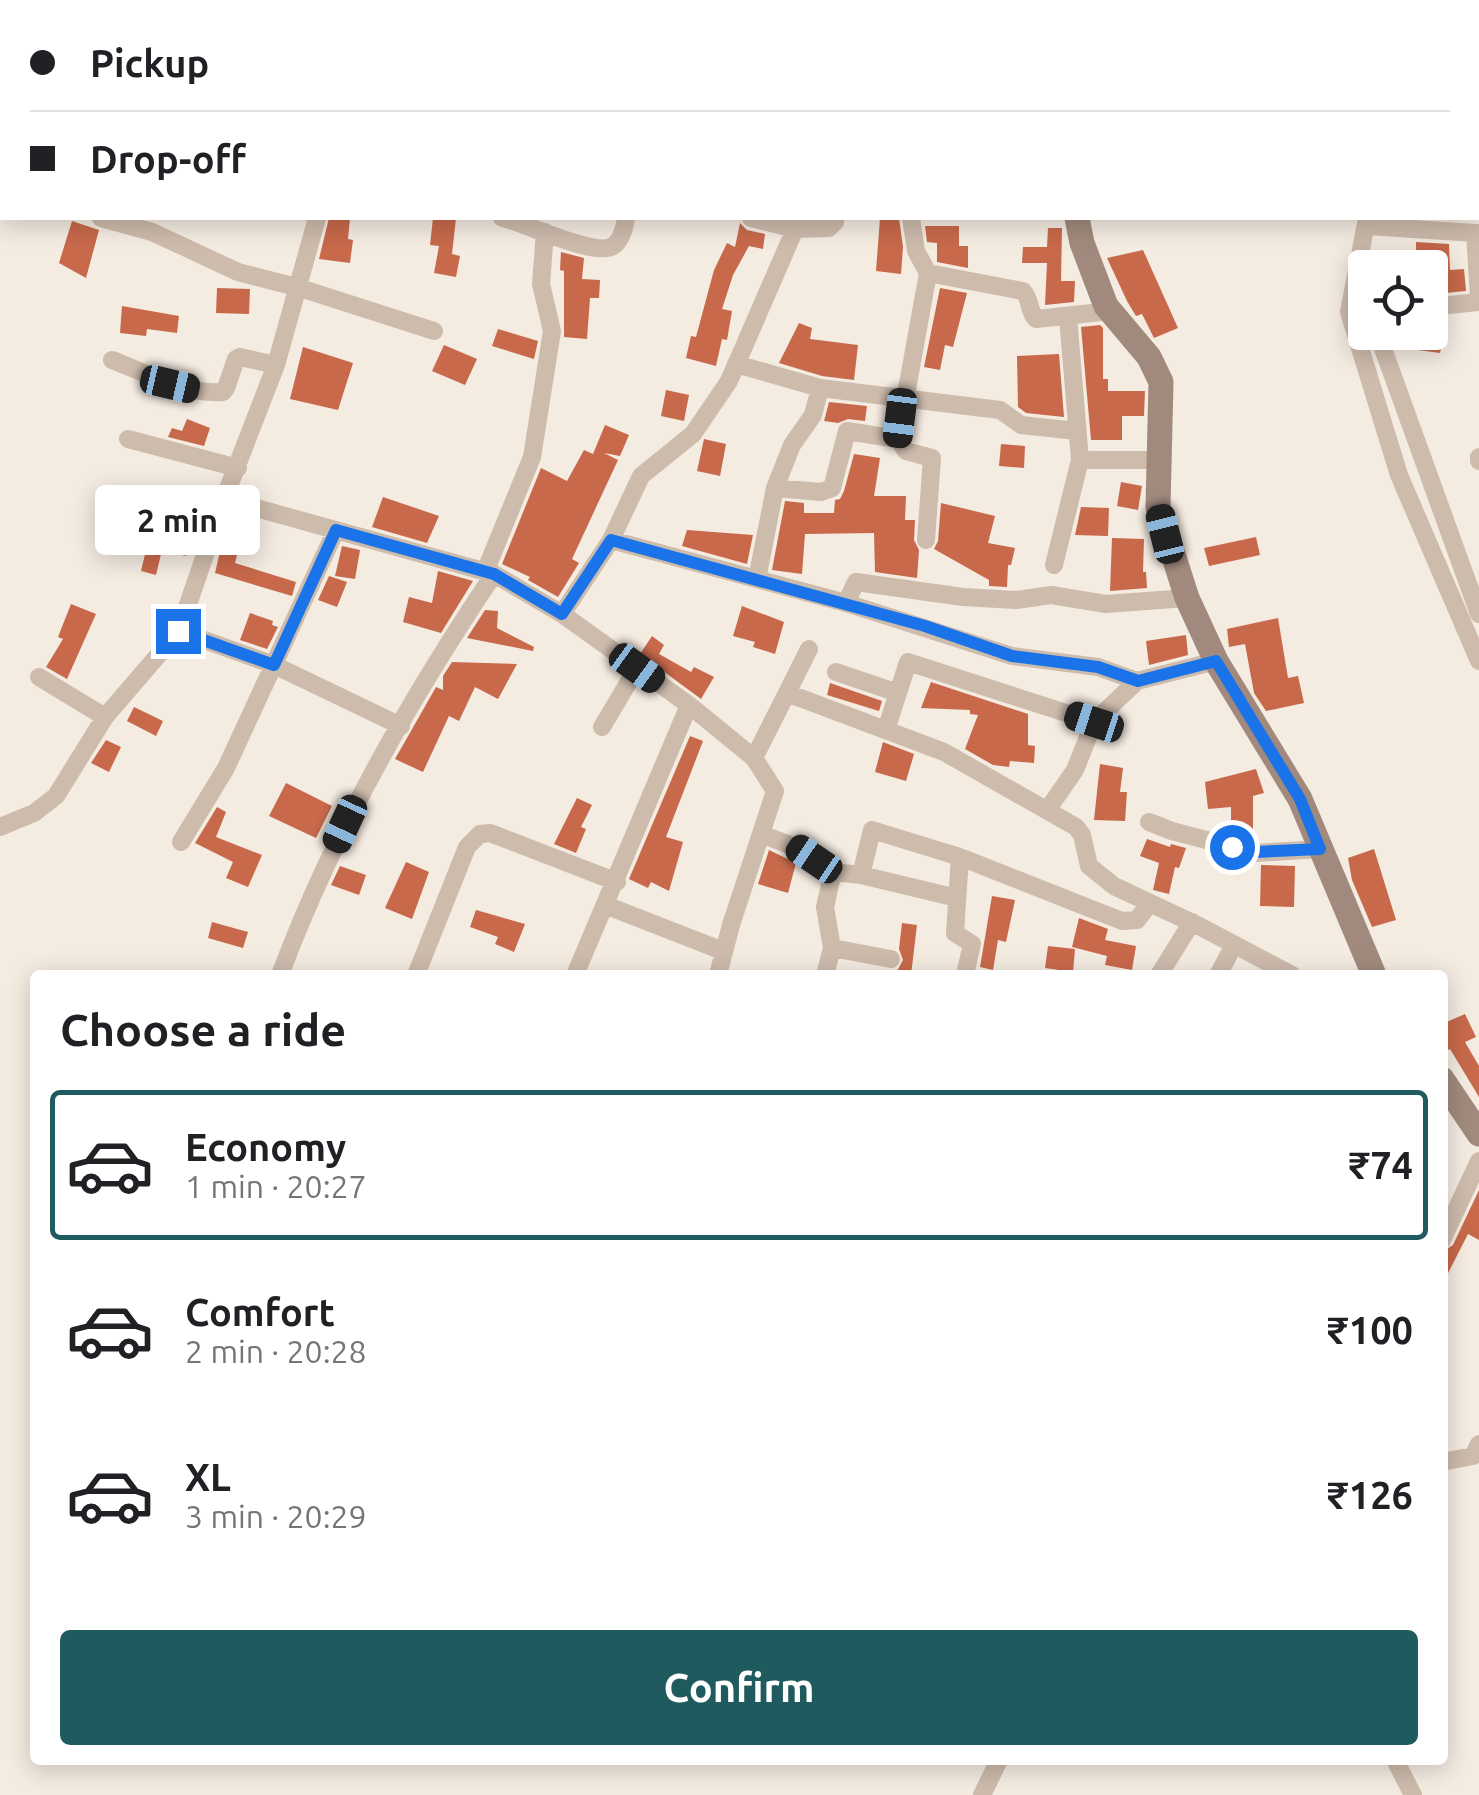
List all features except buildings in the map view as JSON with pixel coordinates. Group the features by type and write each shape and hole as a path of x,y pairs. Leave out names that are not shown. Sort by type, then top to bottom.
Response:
{"street":[{"path":"108,220 152,232 238,272 434,331"},
{"path":"0,826 34,813 56,796 105,717 178,631 276,365 317,220"},
{"path":"508,220 607,249 616,245 626,220"},
{"path":"759,220 795,229 829,228 835,220"},
{"path":"912,220 916,250 928,273 898,438 906,451 932,458 926,540"},
{"path":"1077,220 1082,243 1111,311 1149,358 1161,382 1158,507 1187,598 1216,661 1300,799 1368,970"},
{"path":"1448,304 1479,300 1477,233 1367,222 1349,312 1399,475 1479,661"},
{"path":"562,614 611,540 641,476 692,434 729,381 795,229"},
{"path":"282,970 307,903 345,824 434,662 489,573 532,457 552,331 540,284 545,232"},
{"path":"928,273 1023,291 1036,319 1111,311"},
{"path":"1054,565 1080,460 1068,318"},
{"path":"1384,350 1479,614"},
{"path":"112,360 170,384 212,393 224,392 240,357 276,365"},
{"path":"736,364 820,388 1000,410 1021,425 1078,431"},
{"path":"757,579 775,488 792,445 813,415 820,388"},
{"path":"775,488 821,492 832,488 847,431 898,438"},
{"path":"128,440 238,468"},
{"path":"1080,460 1161,460"},
{"path":"224,499 489,573 562,614 689,705 754,758 776,791 719,970"},
{"path":"181,842 226,768 336,530"},
{"path":"611,540 846,603 1012,656 1098,667 1138,681"},
{"path":"846,603 856,582 1016,600 1052,595 1106,604 1187,598"},
{"path":"178,631 274,665 400,726"},
{"path":"754,758 810,649"},
{"path":"1048,809 1075,770 1094,722 1138,681 1216,661"},
{"path":"886,730 908,662 1094,722"},
{"path":"602,726 637,668"},
{"path":"836,672 898,693"},
{"path":"39,677 105,717"},
{"path":"786,693 944,752 1048,809 1082,835 1089,866 1114,886 1234,945 1264,969"},
{"path":"577,970 689,705"},
{"path":"1150,822 1256,852 1320,849"},
{"path":"861,875 872,830 960,858 1122,921 1137,920 1148,904"},
{"path":"418,970 467,847 480,834 490,833 617,882"},
{"path":"761,834 795,847 833,872 956,898"},
{"path":"960,858 955,933 972,944 967,970"},
{"path":"825,970 832,948 825,907 833,872"},
{"path":"605,905 723,952"},
{"path":"1162,970 1192,922"},
{"path":"1221,970 1234,945"},
{"path":"832,948 892,960"},
{"path":"1448,1089 1479,1134"},
{"path":"1451,1206 1479,1161"},
{"path":"1448,1461 1474,1456 1479,1444"},
{"path":"982,1795 996,1765"},
{"path":"1398,1765 1413,1795"}],"route":[{"path":"178,631 274,665 336,530 494,574 562,614 611,540 925,626 1012,656 1098,667 1138,681 1216,661 1300,799 1320,849 1256,852 1232,847"}]}
